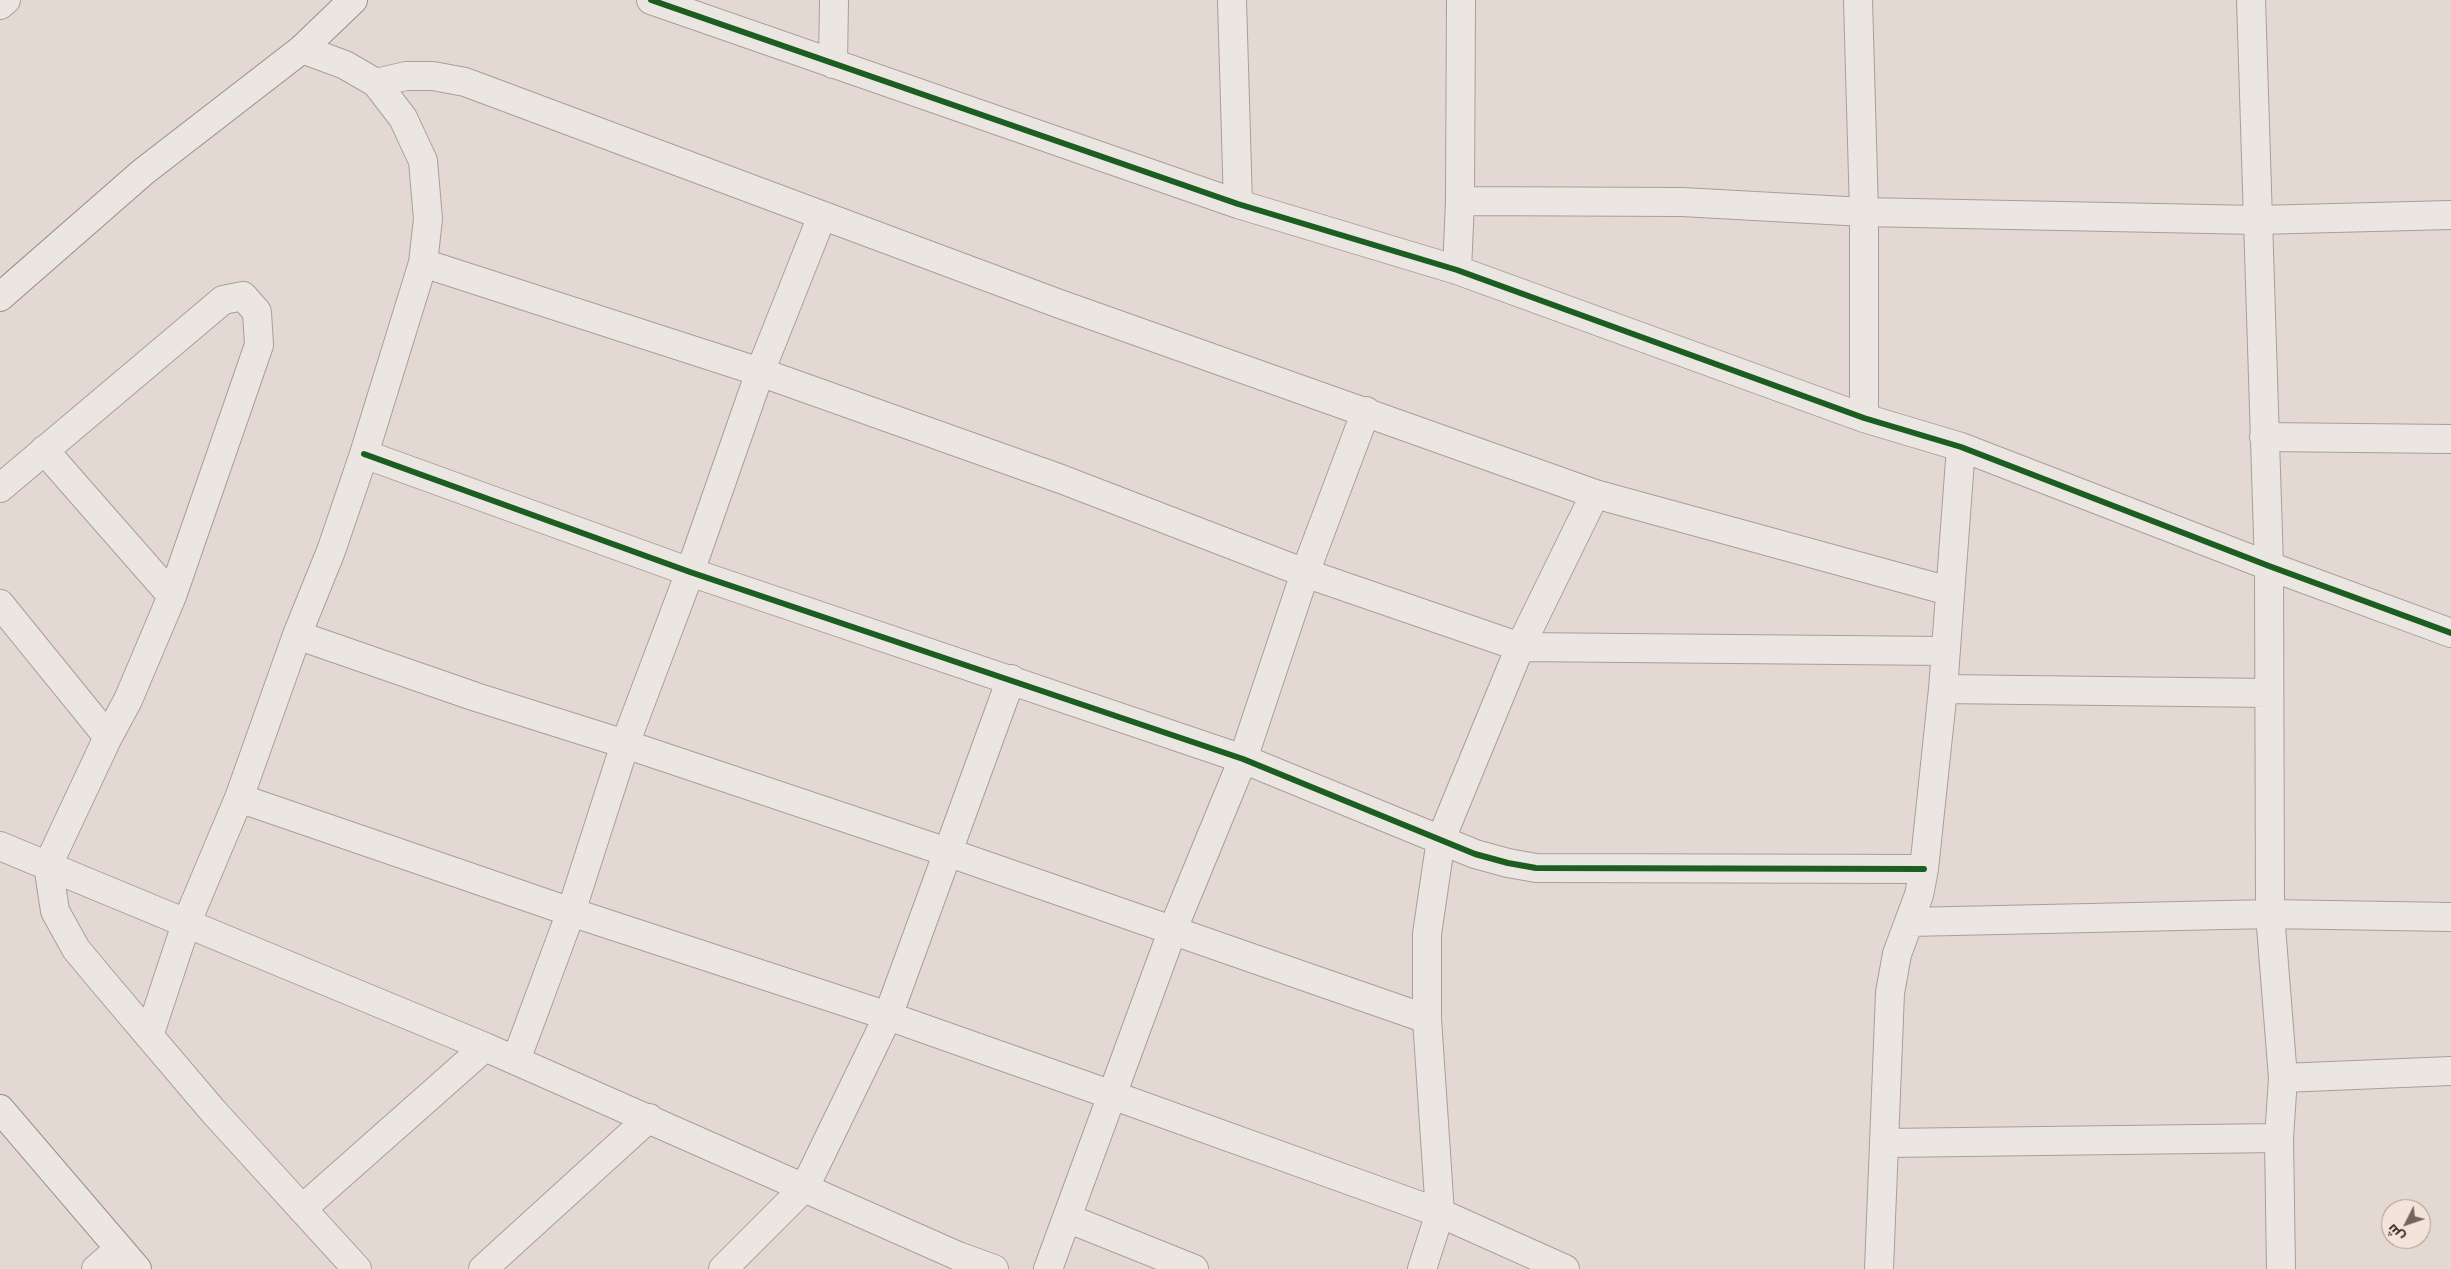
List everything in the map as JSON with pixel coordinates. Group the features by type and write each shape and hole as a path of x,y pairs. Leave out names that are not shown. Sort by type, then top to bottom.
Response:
{"street":[{"path":"0,5 6,0"},
{"path":"0,297 144,172 302,49 353,0"},
{"path":"651,0 1238,204 1457,270 1864,418 1962,447 2269,566 2451,632"},
{"path":"833,64 834,0"},
{"path":"1232,0 1238,204"},
{"path":"1457,270 1460,200 1461,0"},
{"path":"1858,0 1864,212 1864,418"},
{"path":"2251,0 2269,566 2270,914 2283,1078 2279,1138 2281,1269"},
{"path":"149,1036 186,924 238,798 297,635 331,550 364,454 423,263 428,219 423,161 403,118 376,82 345,64 302,49"},
{"path":"376,82 406,76 433,76 465,82 1057,303 1366,411 1595,494 1949,591"},
{"path":"1460,200 1682,202 1864,212 2257,220 2451,215"},
{"path":"516,1060 571,912 625,744 690,572 760,372 822,216"},
{"path":"423,263 760,372 1061,479 1305,573 1520,647 1946,651"},
{"path":"0,488 223,300 244,296 257,312 259,345 172,596 128,700 108,737 48,865 55,910 76,949 149,1036 357,1269"},
{"path":"1048,1269 1173,929 1243,759 1305,573 1366,411"},
{"path":"2264,437 2451,439"},
{"path":"1879,1269 1890,993 1897,954 1919,895 1924,869 1943,689 1949,591 1962,447"},
{"path":"44,450 172,596"},
{"path":"364,454 690,572 1243,759 1475,854 1536,868 1924,869"},
{"path":"1422,1269 1440,1213 1427,1018 1427,934 1441,839 1520,647 1595,494"},
{"path":"5,622 108,737"},
{"path":"297,635 476,697 625,744 947,852 1427,1018"},
{"path":"724,1269 805,1188 888,1016 1011,680"},
{"path":"1943,689 2269,693"},
{"path":"238,798 571,912 888,1016 1112,1095 1440,1213 1565,1269"},
{"path":"0,846 485,1047 649,1118 805,1188 955,1263 994,1269"},
{"path":"1910,922 2270,914 2451,917"},
{"path":"302,1209 485,1047"},
{"path":"2283,1078 2451,1071"},
{"path":"0,1109 137,1269"},
{"path":"483,1269 649,1118"},
{"path":"1885,1143 2279,1138"},
{"path":"1067,1218 1194,1269"},
{"path":"96,1269 119,1249"}],"cycle path":[{"path":"651,0 1238,204 1457,270 1864,418 1961,447 2269,566 2451,633"},
{"path":"364,454 690,572 1243,759 1475,854 1508,863 1536,868 1924,869"}]}
